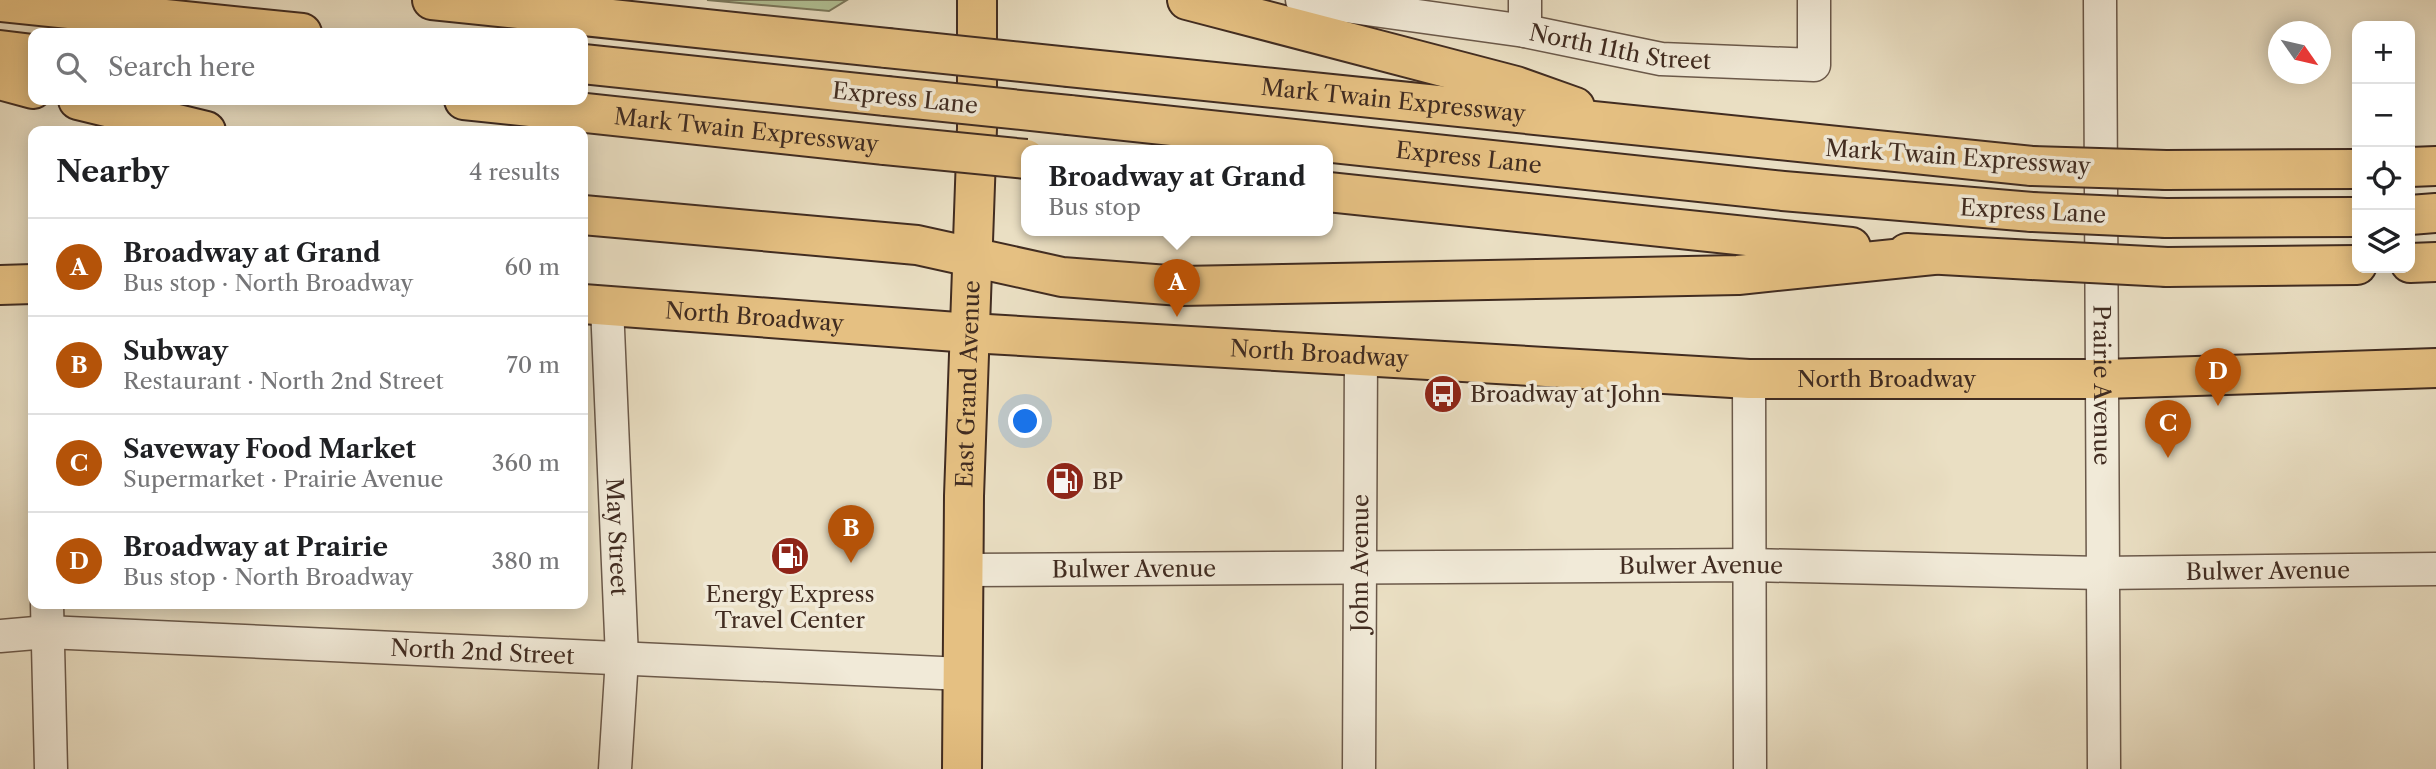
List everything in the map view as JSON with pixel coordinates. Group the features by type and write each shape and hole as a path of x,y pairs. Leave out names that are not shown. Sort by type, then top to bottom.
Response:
{"main road":[{"name":"Mark Twain Expressway","path":"432,0 1633,127 2032,166 2166,170 2352,169"},
{"name":"East Grand Avenue","path":"962,769 964,570 980,29 977,0"},
{"path":"1187,0 1516,86 1633,127"},
{"path":"0,2 253,28"},
{"path":"0,50 28,53"},
{"name":"Express Lane","path":"588,65 1834,197 2032,212 2166,218 2352,217"},
{"path":"0,80 28,88"},
{"path":"99,105 185,126"},
{"name":"Mark Twain Expressway","path":"511,105 1021,158"},
{"path":"2415,167 2436,166"},
{"path":"1333,193 1933,255 2166,267 2352,265"},
{"path":"2415,215 2436,213"},
{"path":"588,215 918,245 1062,277 1181,286 1738,275 1933,255"},
{"path":"2415,263 2436,262"},
{"path":"0,285 28,284"},
{"name":"North Broadway","path":"595,305 970,333 1749,379 2104,379 2436,368"}],"street":[{"name":"North 11th Street","path":"1302,0 1525,32 1661,59 1814,65 1814,0"},
{"path":"1525,0 1525,32"},
{"name":"Prairie Avenue","path":"2100,0 2104,769"},
{"name":"May Street","path":"595,305 622,659 615,769"},
{"name":"John Avenue","path":"1359,769 1361,355"},
{"path":"1749,379 1750,769"},
{"name":"Bulwer Avenue","path":"964,570 1751,565 2101,573 2436,569"},
{"path":"47,618 51,769"},
{"name":"North 2nd Street","path":"0,636 47,618 622,659 963,674"}],"green space":[{"path":"707,0 847,0 829,11"}],"place":[{"name":"Broadway at Grand","path":"1177,317"},
{"name":"Broadway at John","path":"1443,394"},
{"name":"Broadway at Prairie","path":"2218,406"},
{"name":"Saveway Food Market","path":"2168,458"},
{"name":"BP","path":"1065,481"},
{"name":"Energy Express Travel Center","path":"790,556"},
{"name":"Subway","path":"851,563"}]}
